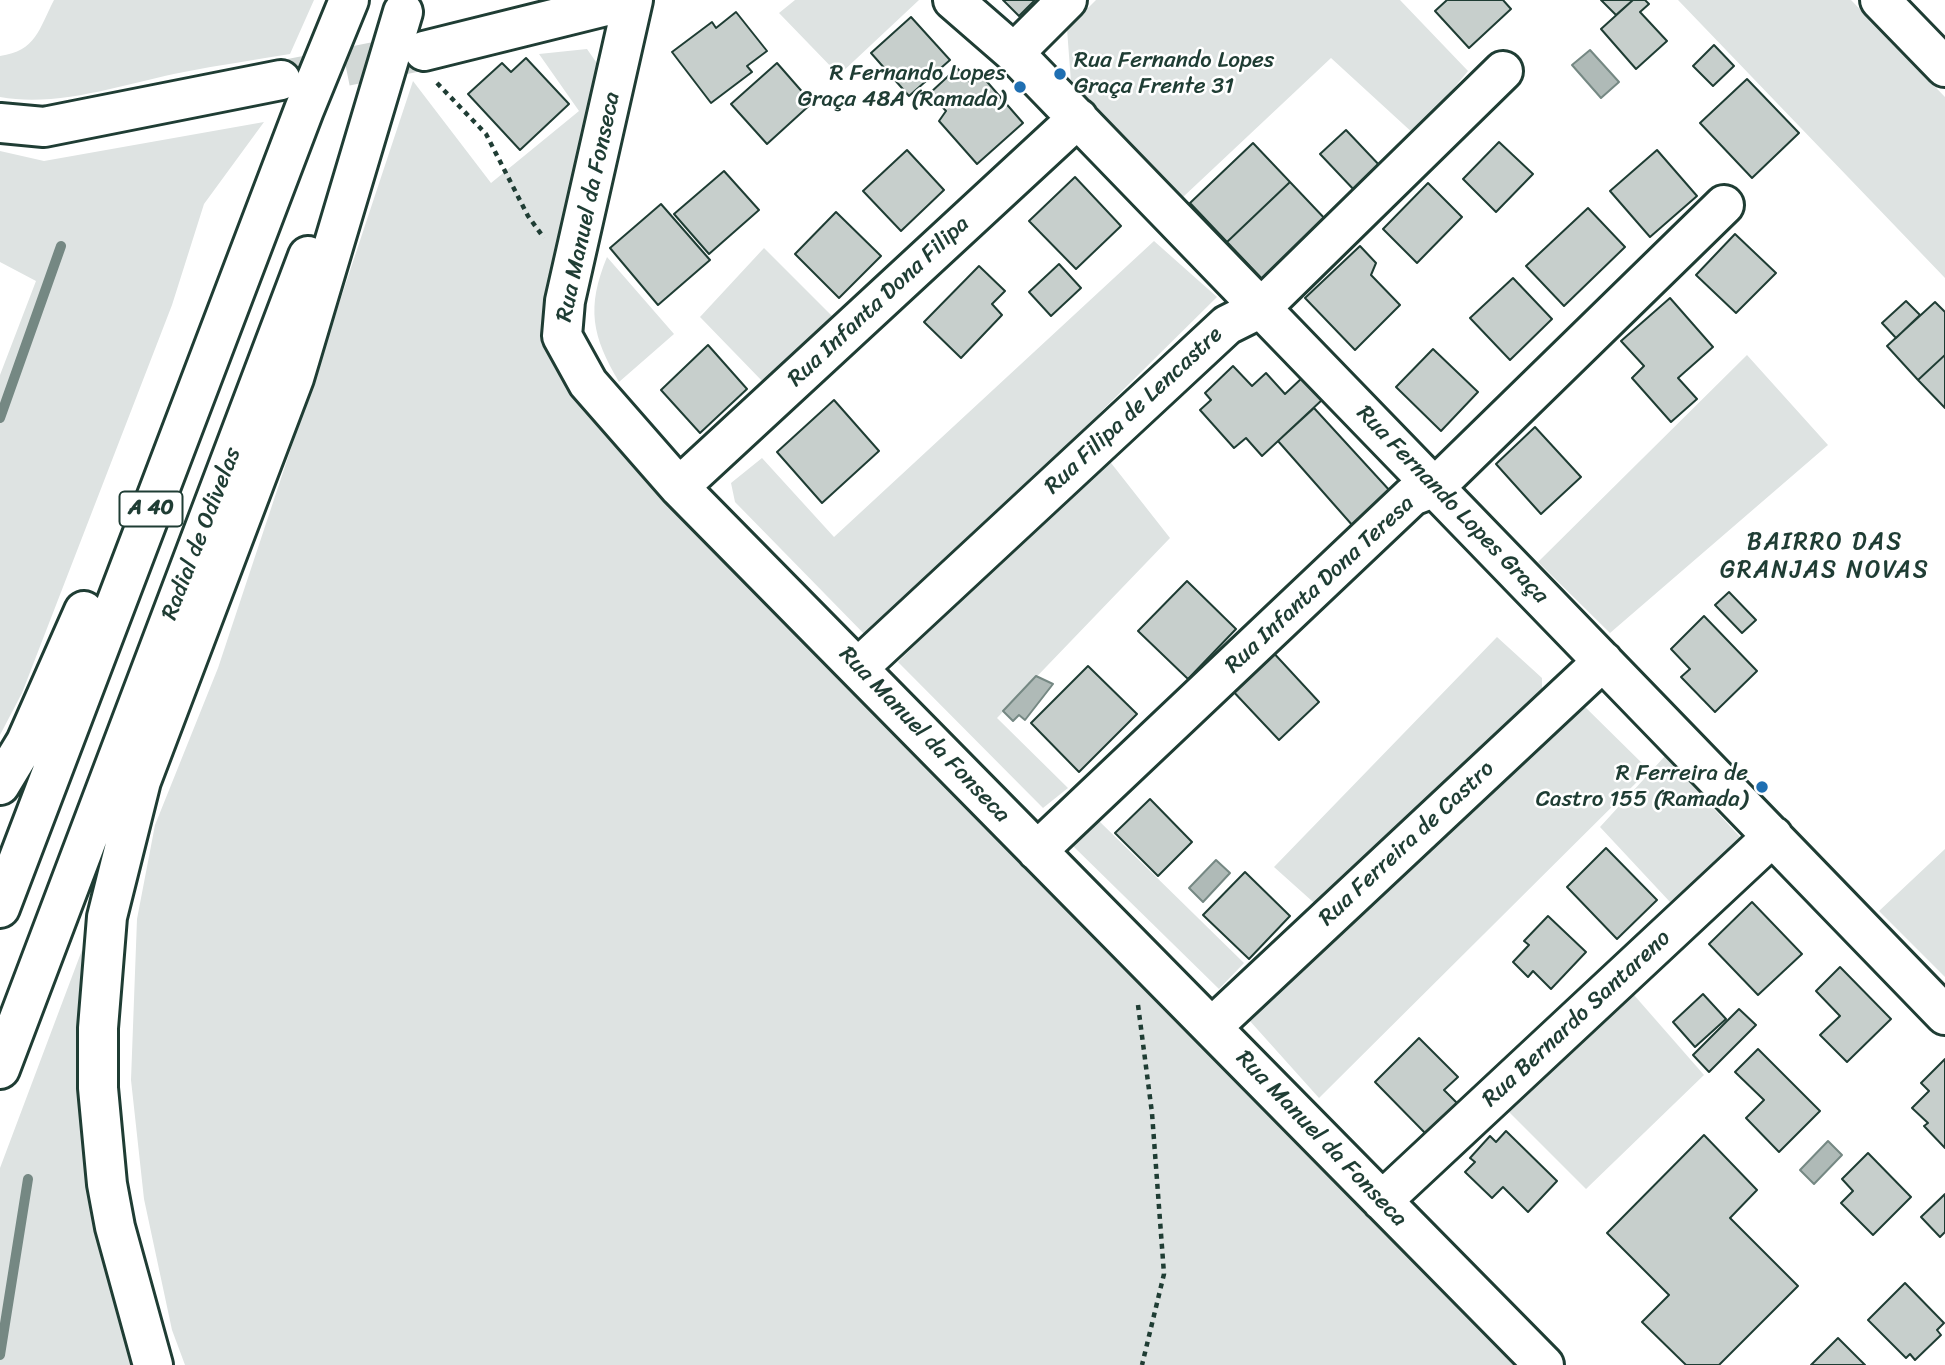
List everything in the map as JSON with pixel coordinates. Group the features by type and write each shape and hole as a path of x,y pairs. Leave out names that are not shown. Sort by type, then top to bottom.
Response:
{"main road":[{"name":"A 40","path":"0,908 303,110 349,0"},
{"path":"424,51 632,0"},
{"name":"Rua Manuel da Fonseca","path":"632,0 571,275 562,336 588,383 679,486 1544,1365"},
{"name":"Rua Fernando Lopes Graça","path":"953,0 1014,52 1945,1015"},
{"path":"1014,52 1067,0"},
{"path":"1880,0 1945,67"},
{"path":"153,1365 115,1227 107,1184 98,1088 98,1028 107,917 141,781 294,378 405,6"},
{"name":"Radial de Odivelas","path":"0,1069 349,144 405,6"},
{"name":"Rua Filipa de Lencastre","path":"858,668 1227,325 1261,308 1503,71"},
{"path":"0,123 44,127 281,80"},
{"path":"0,785 26,742 79,626 218,269 303,110"},
{"name":"Rua Infanta Dona Filipa","path":"679,486 1078,118"},
{"name":"Rua Infanta Dona Teresa","path":"1037,851 1412,496 1434,487 1724,205"},
{"name":"Rua Ferreira de Castro","path":"1212,1027 1603,661"},
{"name":"Rua Bernardo Santareno","path":"1382,1201 1773,836"}],"path":[{"path":"424,51 438,87 486,134 528,216 571,275"},
{"path":"1130,945 1152,1113 1164,1274 1142,1365"}],"shaded area":[{"path":"54,0 314,0 290,54 184,72 69,97 23,100 0,97 0,56 29,44 40,29"},
{"path":"795,0 919,0 839,75 779,13"},
{"path":"1096,0 1400,0 1468,71 1415,135 1331,58 1182,198 1071,82 1067,29"},
{"path":"1678,0 1851,0 1945,97 1945,278"},
{"path":"587,49 603,72 557,356 567,386 584,407 1517,1365 185,1365 172,1330 144,1199 131,1080 137,919 155,825 218,668 413,81 491,183 579,111 539,54"},
{"path":"1590,50 1619,82 1601,98 1572,65"},
{"path":"264,122 204,204 172,305 22,693 0,735 0,375 36,281 0,262 0,151 44,161"},
{"path":"1154,241 1217,297 870,640 735,502 731,483 762,458 834,537"},
{"path":"764,248 832,316 764,383 700,317"},
{"path":"607,257 674,334 619,382 603,350 595,321 596,292"},
{"path":"1747,355 1828,445 1610,633 1538,562"},
{"path":"1104,454 1170,538 997,718 1068,788 1043,808 898,662"},
{"path":"1497,637 1542,678 1542,693 1322,910 1274,867"},
{"path":"1036,676 1053,684 1025,720 1019,715 1013,721 1003,711"},
{"path":"1578,700 1649,770 1319,1098 1249,1020"},
{"path":"1665,756 1741,838 1670,902 1600,827"},
{"path":"1098,820 1244,963 1219,989 1073,846"},
{"path":"1945,849 1945,977 1879,911"},
{"path":"1216,860 1230,873 1203,902 1189,888"},
{"path":"82,950 90,956 139,1365 0,1365 0,1168"},
{"path":"1634,995 1704,1075 1586,1189 1507,1110"},
{"path":"1828,1141 1842,1155 1814,1184 1800,1170"}],"building":[{"path":"1003,0 1035,0 1019,16"},
{"path":"1447,0 1503,0 1511,9 1469,48 1435,11"},
{"path":"1601,0 1633,0 1616,15"},
{"path":"1633,0 1645,0 1649,4 1640,12 1667,41 1636,69 1601,29"},
{"path":"736,12 767,51 747,66 752,72 711,103 672,52 712,22 716,28"},
{"path":"911,17 950,60 909,96 871,53"},
{"path":"1714,45 1734,66 1713,86 1693,66"},
{"path":"526,58 569,104 520,150 468,94 502,63 511,72"},
{"path":"777,63 812,103 767,144 731,104"},
{"path":"957,68 972,85 982,76 1023,123 977,164 939,121 946,111 930,93"},
{"path":"1747,79 1799,133 1752,178 1700,123"},
{"path":"1346,130 1382,168 1356,192 1320,154"},
{"path":"1499,142 1533,174 1496,212 1463,179"},
{"path":"1253,143 1290,182 1227,242 1190,203"},
{"path":"907,150 944,190 901,231 863,191"},
{"path":"1657,150 1697,196 1650,237 1610,191"},
{"path":"724,171 759,210 709,254 674,214"},
{"path":"1075,177 1121,226 1076,269 1029,221"},
{"path":"1290,182 1328,222 1265,282 1227,242"},
{"path":"1428,183 1462,217 1417,263 1383,229"},
{"path":"661,204 710,260 658,305 610,248"},
{"path":"1588,208 1625,247 1564,306 1526,266"},
{"path":"836,212 881,256 839,298 795,254"},
{"path":"1735,234 1776,273 1736,313 1696,275"},
{"path":"1360,246 1376,263 1371,275 1400,305 1355,350 1305,298"},
{"path":"1059,264 1081,288 1051,316 1029,292"},
{"path":"979,266 1005,291 992,304 1002,315 961,358 924,322"},
{"path":"1513,278 1552,319 1510,360 1470,318"},
{"path":"1670,298 1713,347 1678,378 1697,399 1671,422 1632,378 1644,366 1621,341"},
{"path":"1906,301 1920,315 1896,338 1882,323"},
{"path":"1935,302 1945,312 1945,355 1918,380 1887,346"},
{"path":"708,345 747,389 700,433 661,390"},
{"path":"1433,349 1478,392 1441,431 1396,387"},
{"path":"1945,355 1945,408 1918,380"},
{"path":"1233,366 1252,386 1266,373 1285,394 1303,377 1323,399 1262,456 1246,438 1234,448 1200,410 1211,400 1205,393"},
{"path":"834,400 879,451 822,503 777,452"},
{"path":"1314,408 1391,492 1353,526 1278,441"},
{"path":"1535,427 1581,477 1541,514 1496,464"},
{"path":"1187,581 1236,629 1188,679 1138,631"},
{"path":"1729,592 1756,620 1742,633 1715,605"},
{"path":"1704,616 1757,671 1715,712 1681,677 1690,669 1671,649"},
{"path":"1270,649 1319,702 1279,740 1230,688"},
{"path":"1088,666 1137,714 1079,772 1031,723"},
{"path":"1150,799 1192,842 1158,876 1115,833"},
{"path":"1606,848 1657,900 1617,939 1567,887"},
{"path":"1245,872 1290,916 1249,959 1203,915"},
{"path":"1752,902 1802,954 1758,995 1709,944"},
{"path":"1548,916 1586,952 1551,989 1533,971 1528,977 1513,962 1529,945 1524,941"},
{"path":"1840,967 1891,1019 1847,1062 1820,1035 1840,1016 1816,991"},
{"path":"1703,994 1726,1019 1695,1047 1673,1022"},
{"path":"1739,1009 1756,1025 1709,1072 1693,1055"},
{"path":"1419,1038 1458,1077 1444,1090 1458,1104 1427,1135 1375,1082"},
{"path":"1758,1049 1820,1111 1779,1152 1746,1118 1764,1100 1735,1072"},
{"path":"1945,1059 1945,1148 1924,1126 1928,1123 1912,1108 1929,1091 1921,1083"},
{"path":"1506,1131 1557,1181 1528,1212 1503,1187 1492,1198 1465,1172 1475,1162 1470,1158 1490,1136 1496,1142"},
{"path":"1704,1135 1757,1190 1730,1218 1798,1286 1719,1365 1686,1365 1642,1322 1669,1295 1607,1233"},
{"path":"1868,1153 1911,1197 1873,1235 1841,1203 1853,1191 1842,1179"},
{"path":"1945,1194 1945,1232 1940,1237 1921,1217"},
{"path":"1905,1283 1944,1323 1937,1330 1941,1335 1915,1360 1910,1354 1906,1358 1868,1320"},
{"path":"1838,1338 1865,1365 1811,1365"}],"waterway":[{"path":"0,418 61,246"},
{"path":"0,1355 28,1179"}],"tunnel":[{"path":"290,78 420,52"}],"place":[{"name":"Rua Fernando Lopes Graça Frente 31","path":"1060,74"},
{"name":"R Fernando Lopes Graça 48A (Ramada)","path":"1020,87"},
{"name":"R Ferreira de Castro 155 (Ramada)","path":"1762,787"}],"district":[{"name":"BAIRRO DAS GRANJAS NOVAS","path":"1825,557"}]}
